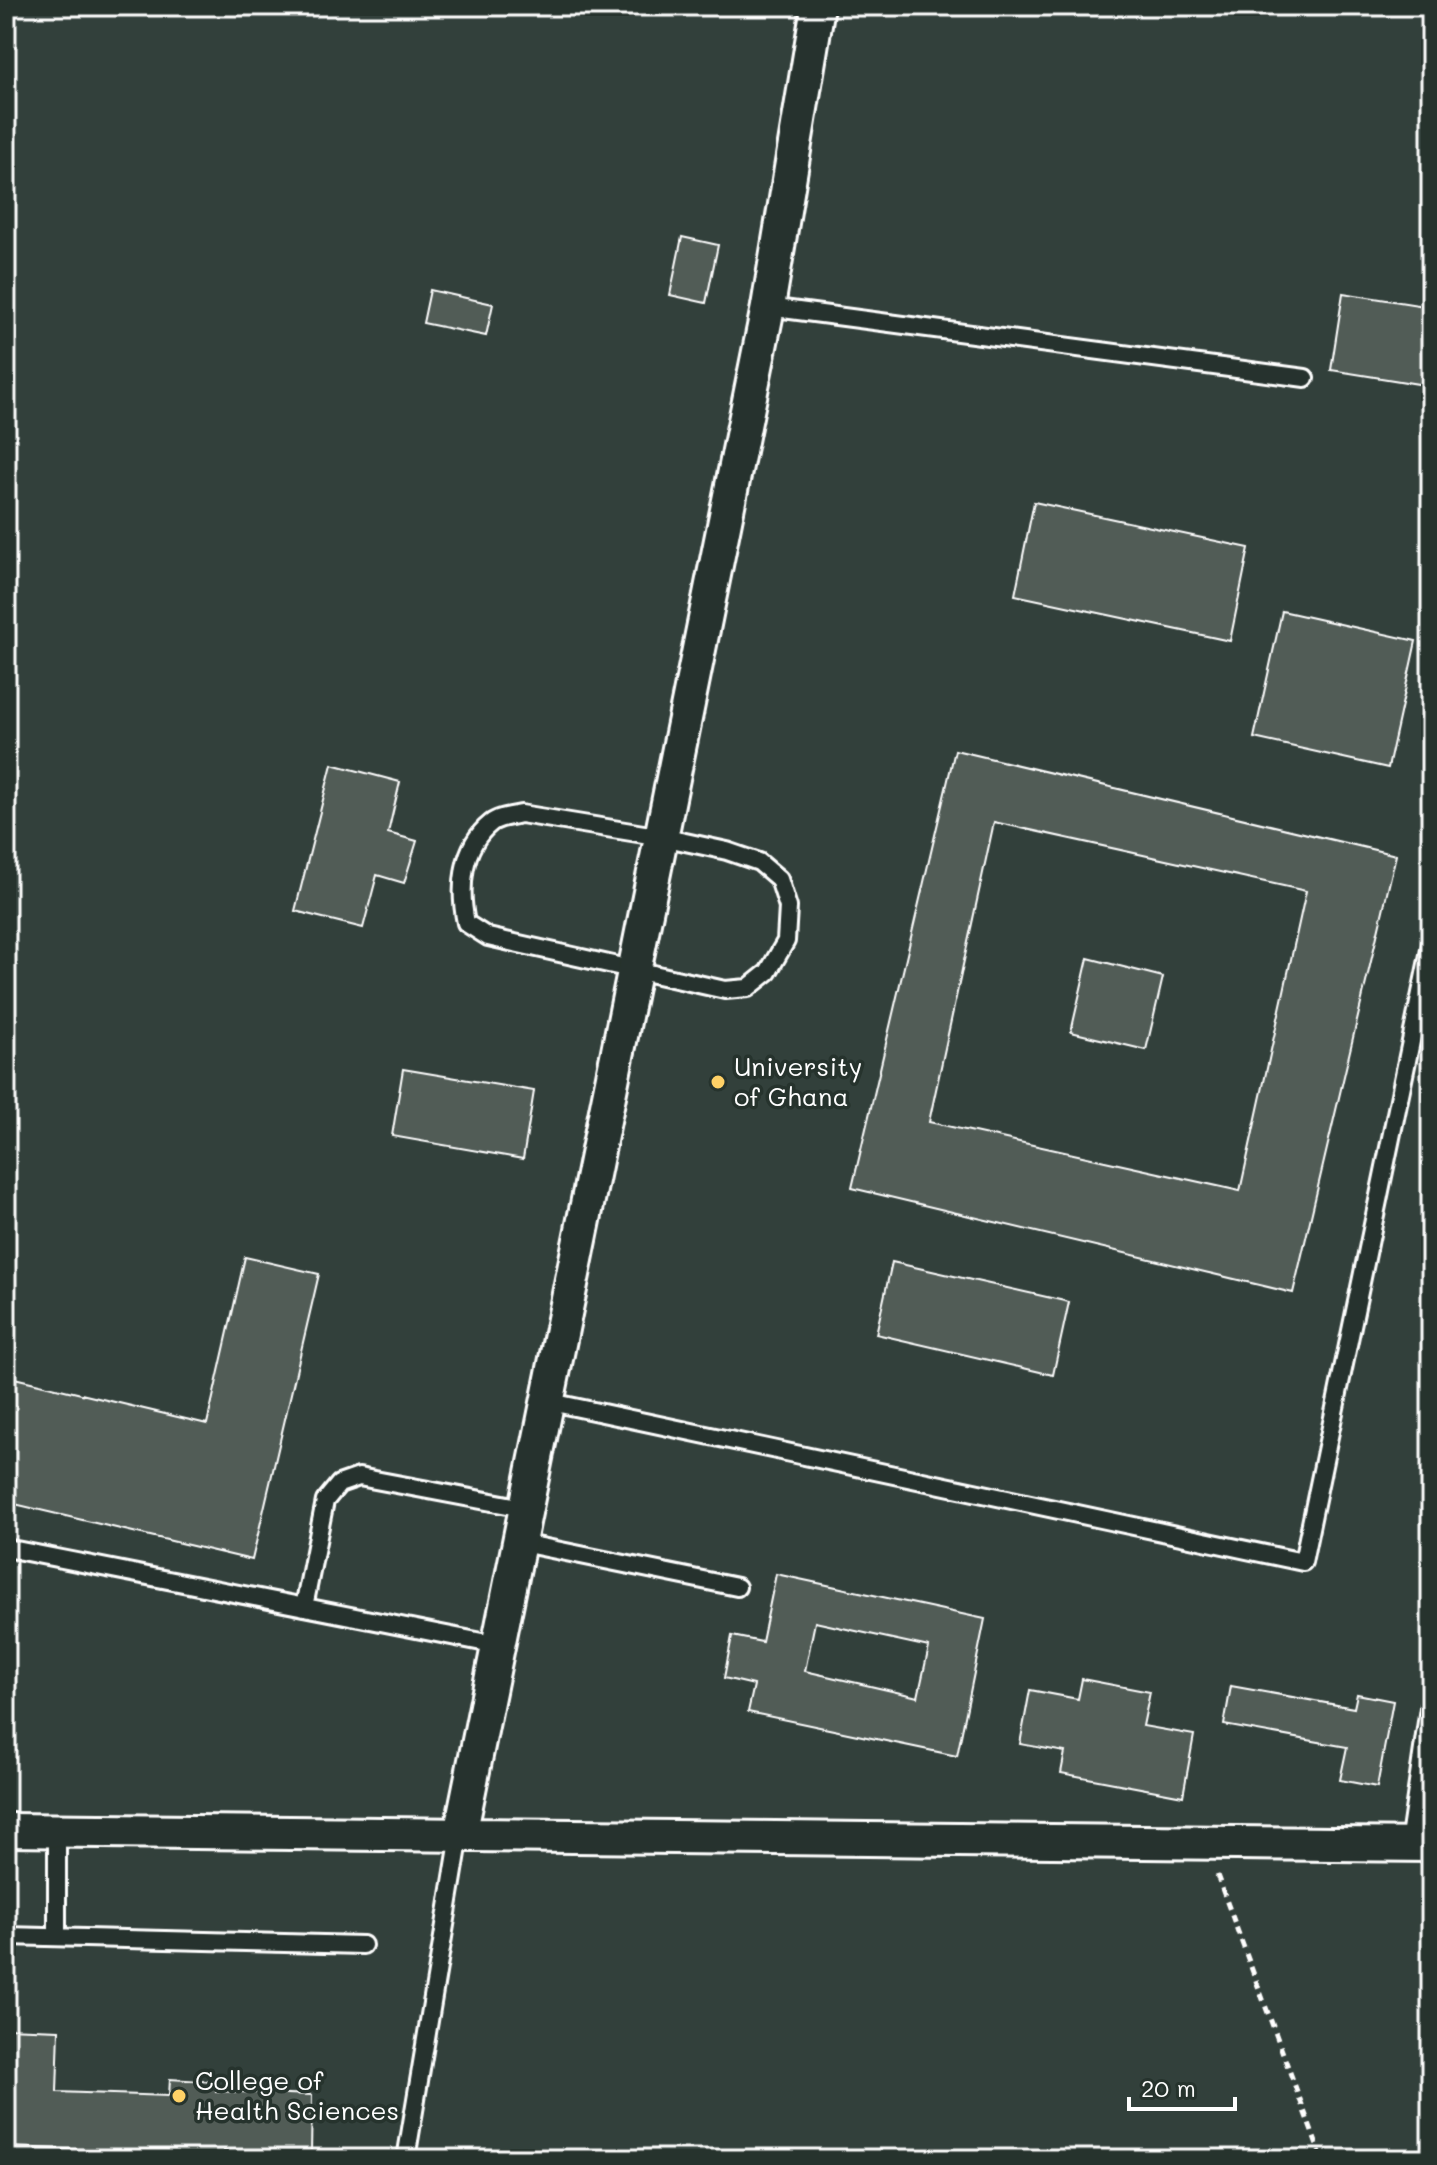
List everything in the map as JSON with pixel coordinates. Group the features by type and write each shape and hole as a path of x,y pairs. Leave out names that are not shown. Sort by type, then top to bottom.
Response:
{"street":[{"path":"460,1835 768,307 818,6"},
{"path":"6,1830 1420,1845"}],"lane":[{"path":"768,307 1305,378"},
{"path":"521,814 662,837 727,851 759,862 779,879 788,907 786,941 768,972 748,988 725,990 488,937 466,923 461,879 474,844 492,821 521,814"},
{"path":"546,1401 1303,1562 1431,945"},
{"path":"304,1607 325,1501 339,1484 359,1477 524,1508"},
{"path":"517,1542 737,1587"},
{"path":"6,1548 497,1645"},
{"path":"1420,1845 1431,1694"},
{"path":"57,1831 57,1937"},
{"path":"406,2159 460,1835"},
{"path":"6,1936 363,1945"}],"path":[{"path":"1206,1843 1322,2159"}],"shaded area":[{"name":"University of Ghana","path":"6,6 1431,6 1431,2159 6,2159"}],"building":[{"path":"1414,6 1431,6 1431,14"},
{"path":"682,237 718,245 706,303 670,295"},
{"path":"430,290 493,304 486,336 423,323"},
{"path":"1343,293 1431,307 1431,386 1331,370"},
{"path":"1034,502 1249,548 1230,641 1015,595"},
{"path":"1282,611 1416,641 1388,768 1254,738"},
{"path":"955,750 1396,855 1293,1293 852,1188","holes":["994,822 1306,891 1240,1191 929,1122"]},
{"path":"332,764 400,782 388,833 417,841 404,883 377,875 363,928 295,911"},
{"path":"1088,958 1163,977 1146,1050 1071,1032"},
{"path":"403,1069 534,1091 523,1159 392,1136"},
{"path":"245,1257 319,1274 252,1560 6,1502 6,1376 207,1424"},
{"path":"892,1262 1069,1302 1053,1375 876,1334"},
{"path":"776,1574 985,1619 957,1756 748,1712 754,1685 724,1678 732,1636 762,1642","holes":["815,1622 929,1647 918,1697 805,1671"]},
{"path":"1082,1679 1150,1692 1143,1726 1194,1735 1183,1796 1061,1773 1065,1752 1020,1744 1030,1690 1078,1699"},
{"path":"1231,1686 1354,1708 1357,1694 1393,1701 1377,1787 1340,1780 1347,1747 1224,1725"},
{"path":"6,2028 59,2030 57,2092 169,2096 170,2079 217,2082 216,2091 312,2095 311,2154 224,2151 224,2159 153,2159 154,2152 6,2147"}],"place":[{"name":"University of Ghana","path":"718,1082"},
{"name":"College of Health Sciences","path":"179,2096"}]}
